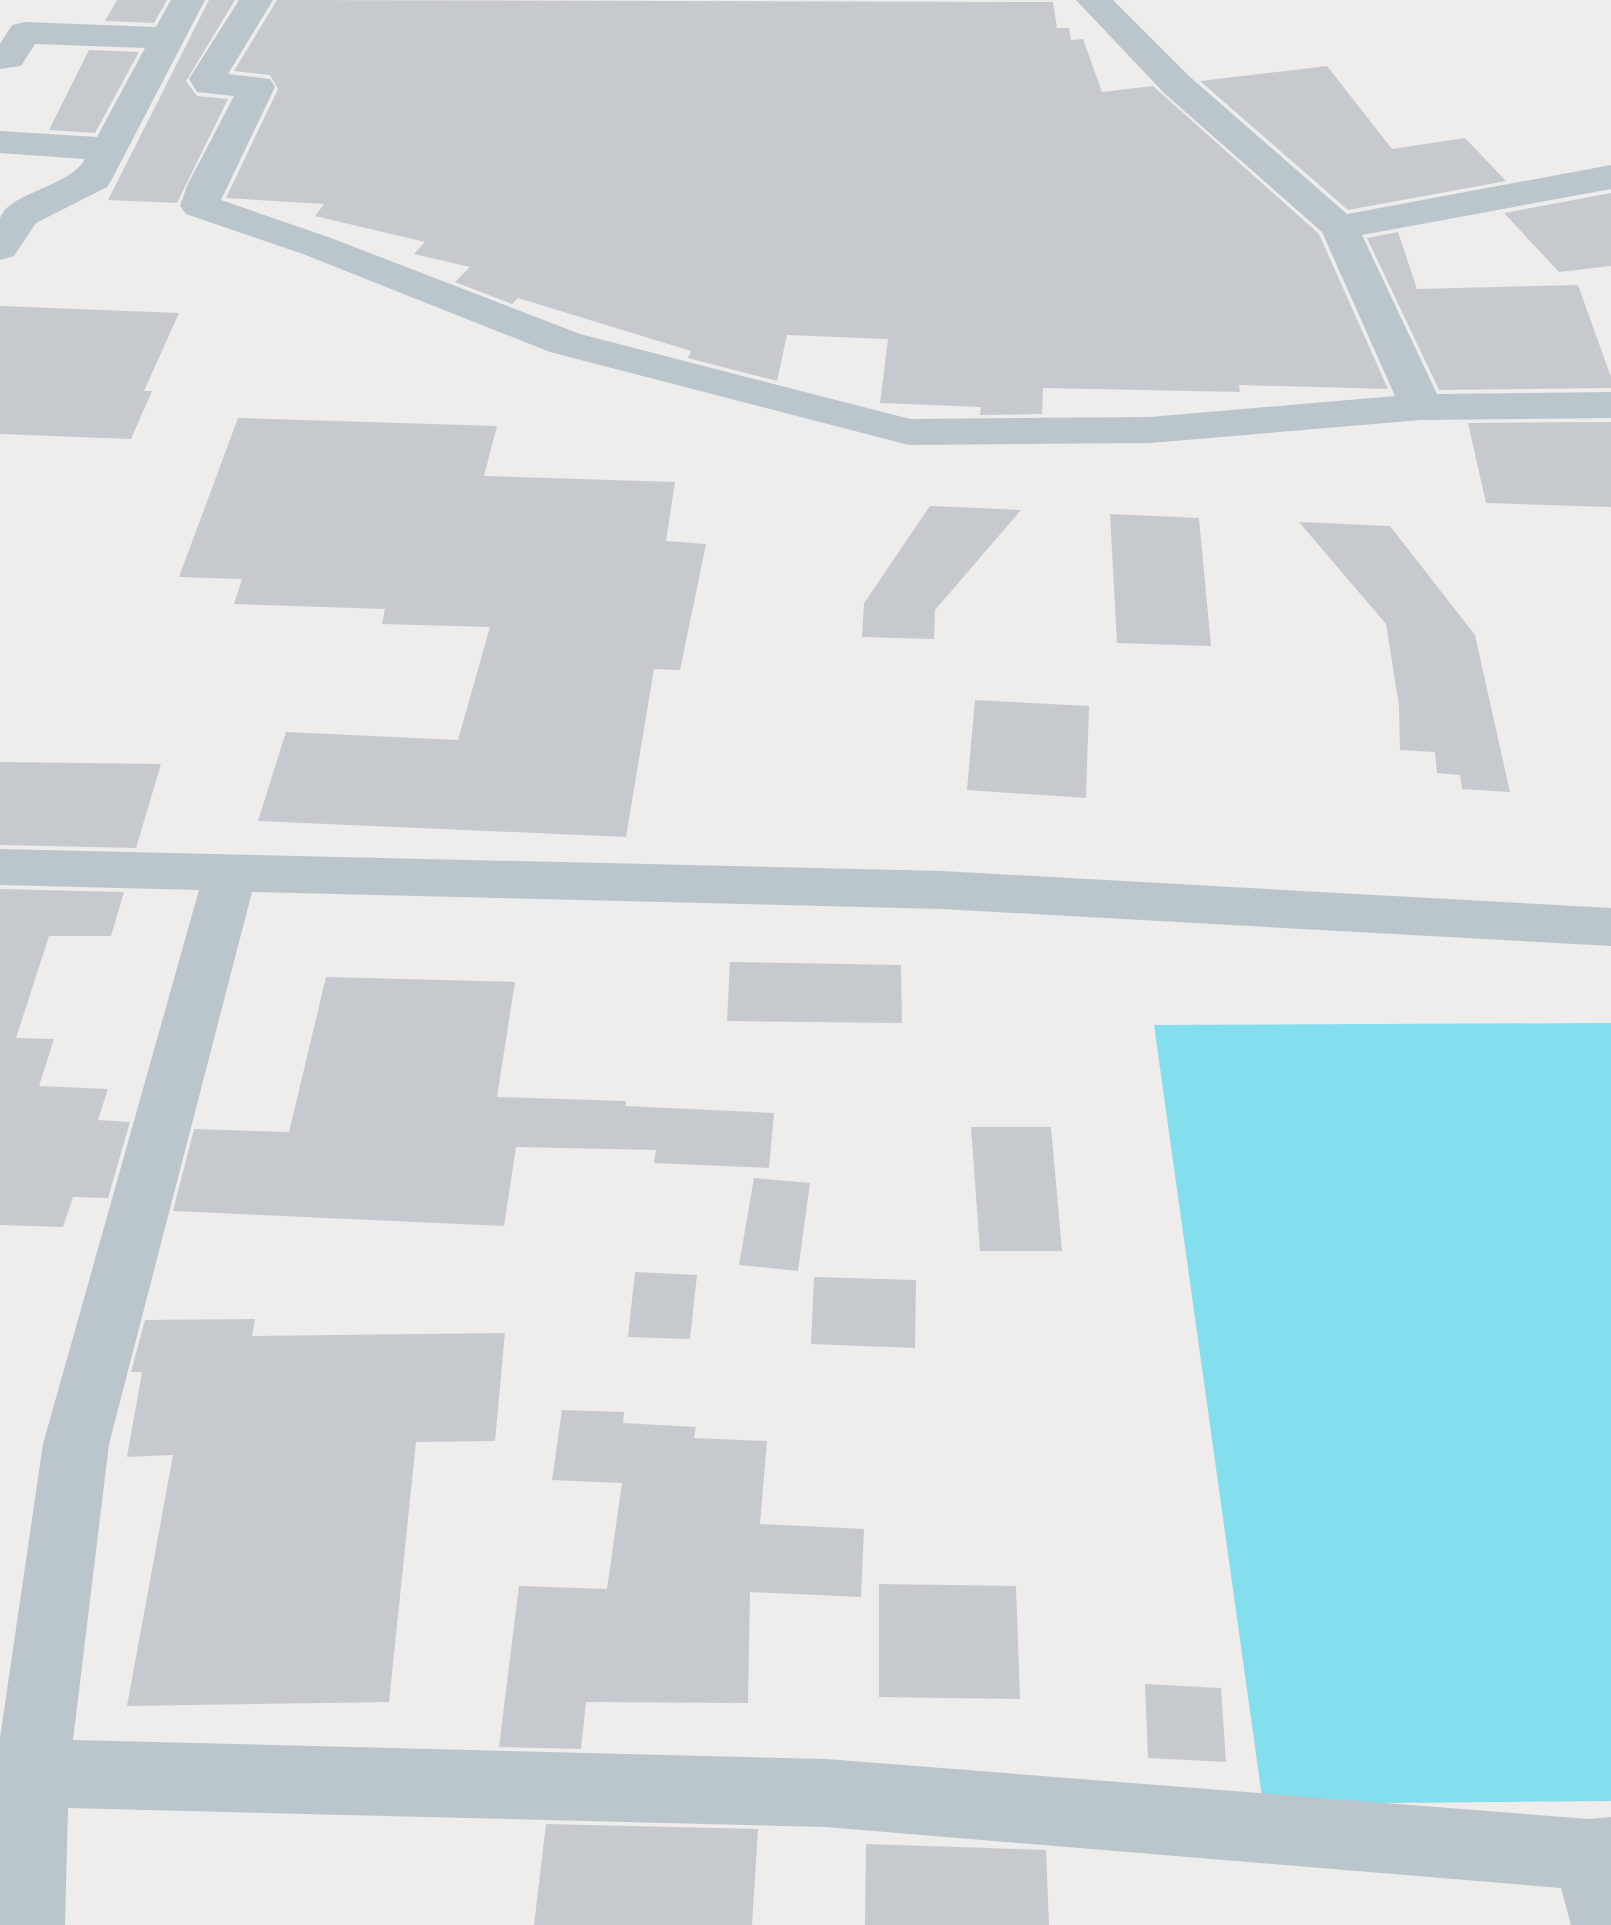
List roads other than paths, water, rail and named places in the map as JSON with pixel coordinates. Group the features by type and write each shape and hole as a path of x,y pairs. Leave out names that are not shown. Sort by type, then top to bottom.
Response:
{"street":[{"path":"0,248 22,215 93,180 188,0"},
{"path":"256,0 207,79 210,84 257,88 206,186 200,206 317,246 565,344 909,432 1150,430 1422,408 1611,405"},
{"path":"1093,0 1177,85 1338,227 1422,408"},
{"path":"0,58 8,58 25,33 165,38"},
{"path":"0,142 107,149"},
{"path":"1338,227 1611,177"},
{"path":"0,868 942,890 1611,927"},
{"path":"27,1925 16,1771 76,1444 230,874"},
{"path":"16,1771 826,1793 1600,1854 1609,1925"}],"water":[{"path":"1611,1023 1611,1801 1263,1804 1154,1025"}]}
